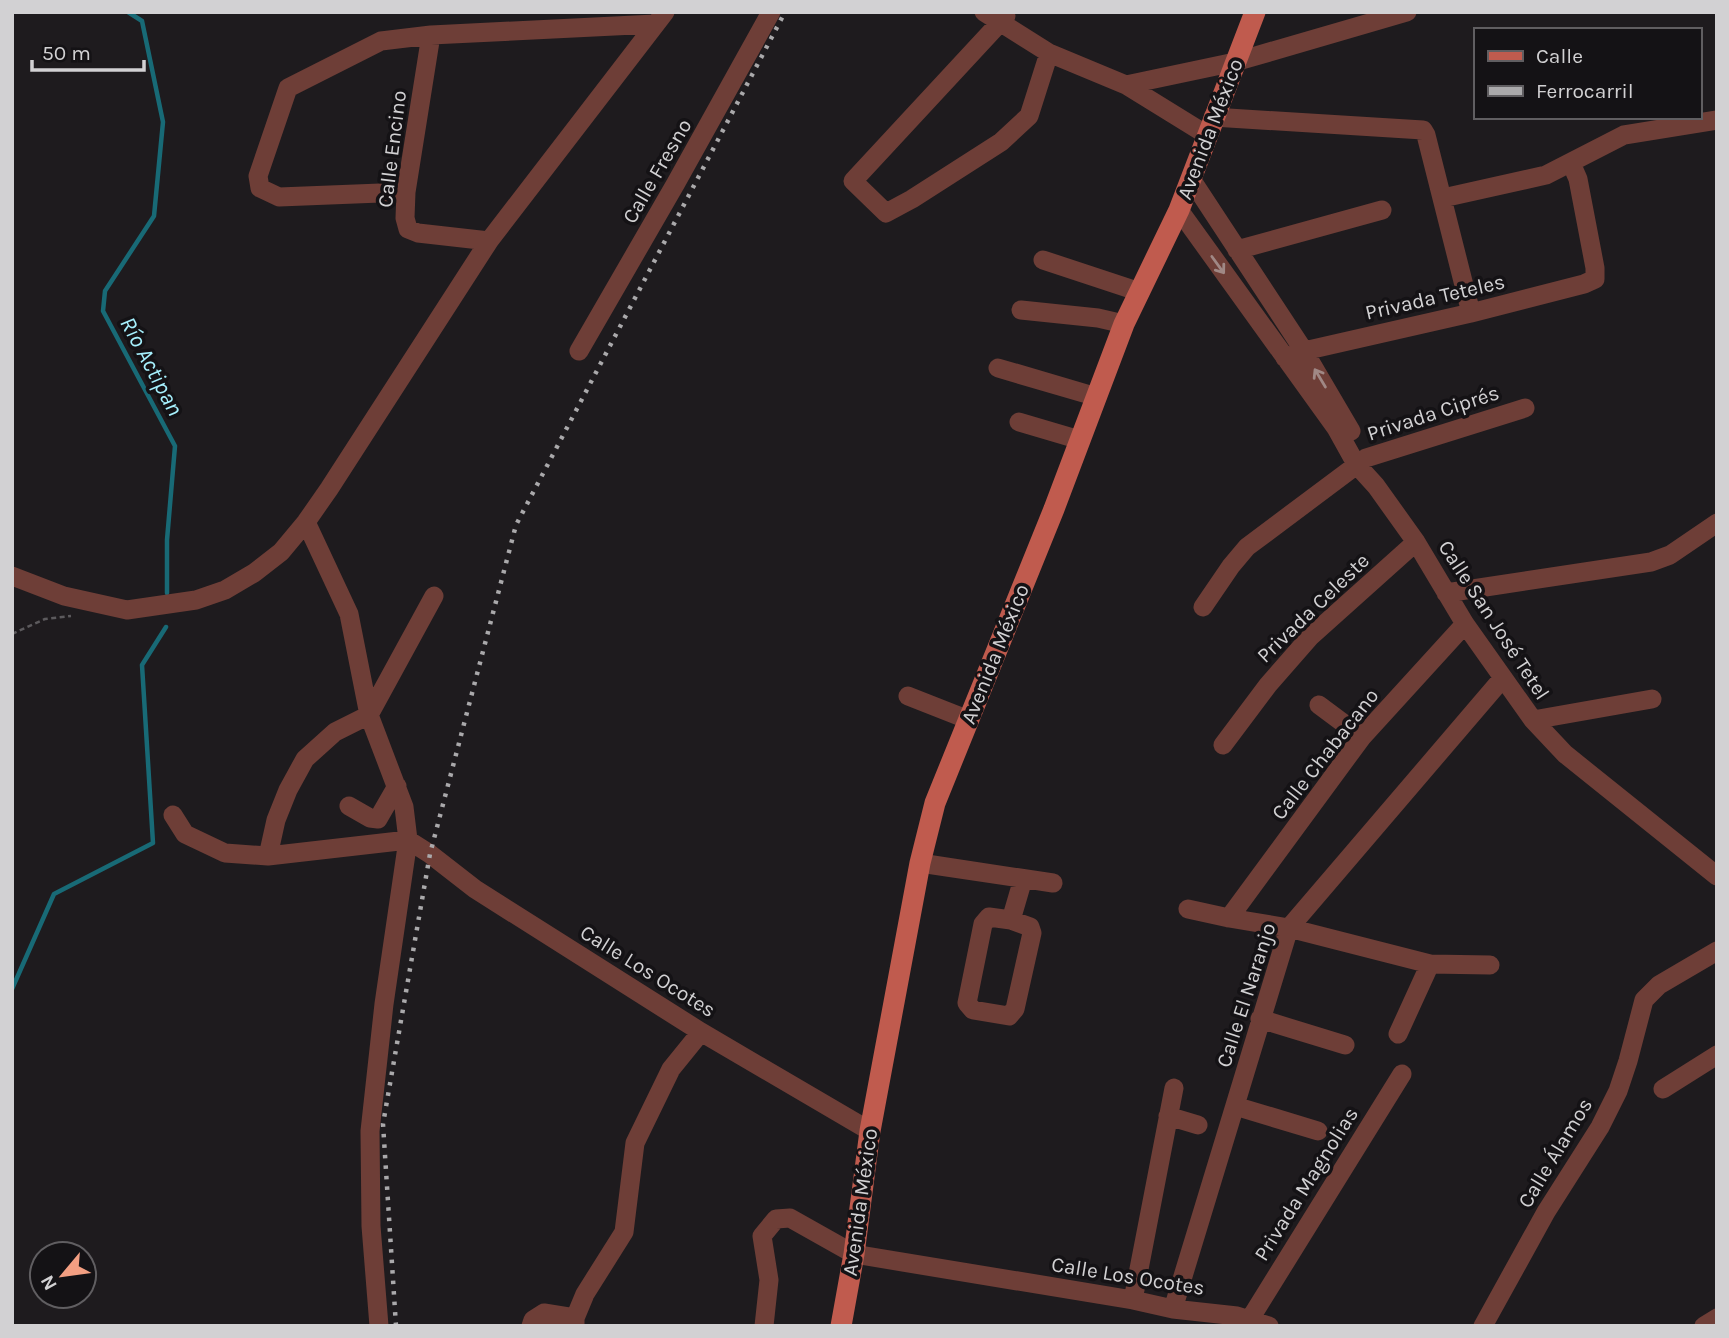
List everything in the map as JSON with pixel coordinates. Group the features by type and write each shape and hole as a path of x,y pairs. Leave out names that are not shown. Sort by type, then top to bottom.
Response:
{"main road":[{"name":"Avenida México","path":"841,1326 870,1131 920,863 935,803 1124,324 1179,210 1255,12"}],"street":[{"name":"Calle Fresno","path":"579,351 683,172 771,12"},
{"path":"1126,85 1235,62 1407,12"},
{"path":"998,16 853,181 886,213 1001,142 1028,116 1049,53"},
{"path":"998,16 1049,53 1126,85 1210,126 1423,130 1471,313"},
{"path":"998,16 1054,45 1080,66"},
{"path":"406,192 279,197 260,188 258,176 288,88 382,41 432,34 660,18"},
{"path":"12,576 64,596 127,610 196,600 225,590 254,573 281,552 329,489 489,241 660,18"},
{"name":"Calle Encino","path":"432,34 406,192 405,218 408,229 418,233 489,241"},
{"path":"1443,198 1546,175 1624,135 1717,120"},
{"name":"Privada Teteles","path":"1285,358 1304,351 1471,313 1595,279 1578,180 1571,163"},
{"name":"Calle San José Tetel","path":"1191,179 1304,351 1376,486 1416,542 1502,679 1533,720 1565,754 1717,876"},
{"name":"Calle San José Tetel","path":"1179,210 1361,461"},
{"path":"1237,250 1382,210"},
{"path":"1043,260 1140,292"},
{"path":"1021,310 1098,318 1124,324"},
{"path":"998,368 1097,397"},
{"name":"Privada Ciprés","path":"1203,607 1247,547 1361,461 1525,408"},
{"path":"1019,422 1080,440"},
{"path":"306,522 349,614 369,715 404,807 408,840 384,1004 370,1131 372,1226 379,1326"},
{"path":"1446,593 1651,562 1670,555 1717,523"},
{"name":"Privada Celeste","path":"1223,746 1268,685 1310,637 1416,542"},
{"path":"268,856 276,820 305,759 335,732 369,715 434,596"},
{"name":"Calle Chabacano","path":"1229,918 1362,737 1465,624"},
{"name":"Calle El Naranjo","path":"1173,1309 1289,928 1502,679"},
{"path":"908,696 969,720"},
{"path":"1533,720 1652,699"},
{"path":"1319,705 1362,737"},
{"path":"349,806 370,818 378,819 397,786"},
{"path":"173,815 186,834 225,853 268,856 408,840"},
{"name":"Calle Los Ocotes","path":"408,840 475,889 701,1032 870,1131"},
{"path":"920,863 1053,883"},
{"path":"1011,920 1023,879"},
{"path":"1188,909 1289,928 1430,964 1490,965"},
{"path":"989,917 1011,920 1030,927 1032,933 1015,1009 1009,1016 973,1010 967,1003 983,924 989,917"},
{"name":"Calle Álamos","path":"1482,1326 1546,1212 1600,1127 1618,1091 1644,1000 1659,985 1717,951"},
{"path":"1398,1034 1430,964"},
{"path":"1260,1019 1345,1045"},
{"path":"531,1326 533,1320 544,1313 575,1322 585,1294 624,1232 635,1143 671,1069 701,1032"},
{"path":"1662,1089 1717,1055"},
{"name":"Privada Magnolias","path":"1248,1322 1402,1073"},
{"path":"1133,1300 1174,1088"},
{"path":"1235,1106 1318,1131"},
{"path":"1168,1116 1198,1125"},
{"path":"764,1326 769,1280 762,1236 776,1219 790,1218 853,1254"},
{"name":"Calle Los Ocotes","path":"853,1254 1133,1300 1248,1322"},
{"path":"1704,1326 1717,1318"}],"path":[{"path":"12,634 45,619 72,616"}],"waterway":[{"name":"Río Actipan","path":"128,12 142,21 163,122 154,216 105,291 103,311 175,446 167,540 167,593"},
{"name":"Río Actipan","path":"12,989 54,894 153,843 142,665 166,627"}],"railway":[{"path":"396,1326 383,1124 430,854 516,525 785,12"}]}
